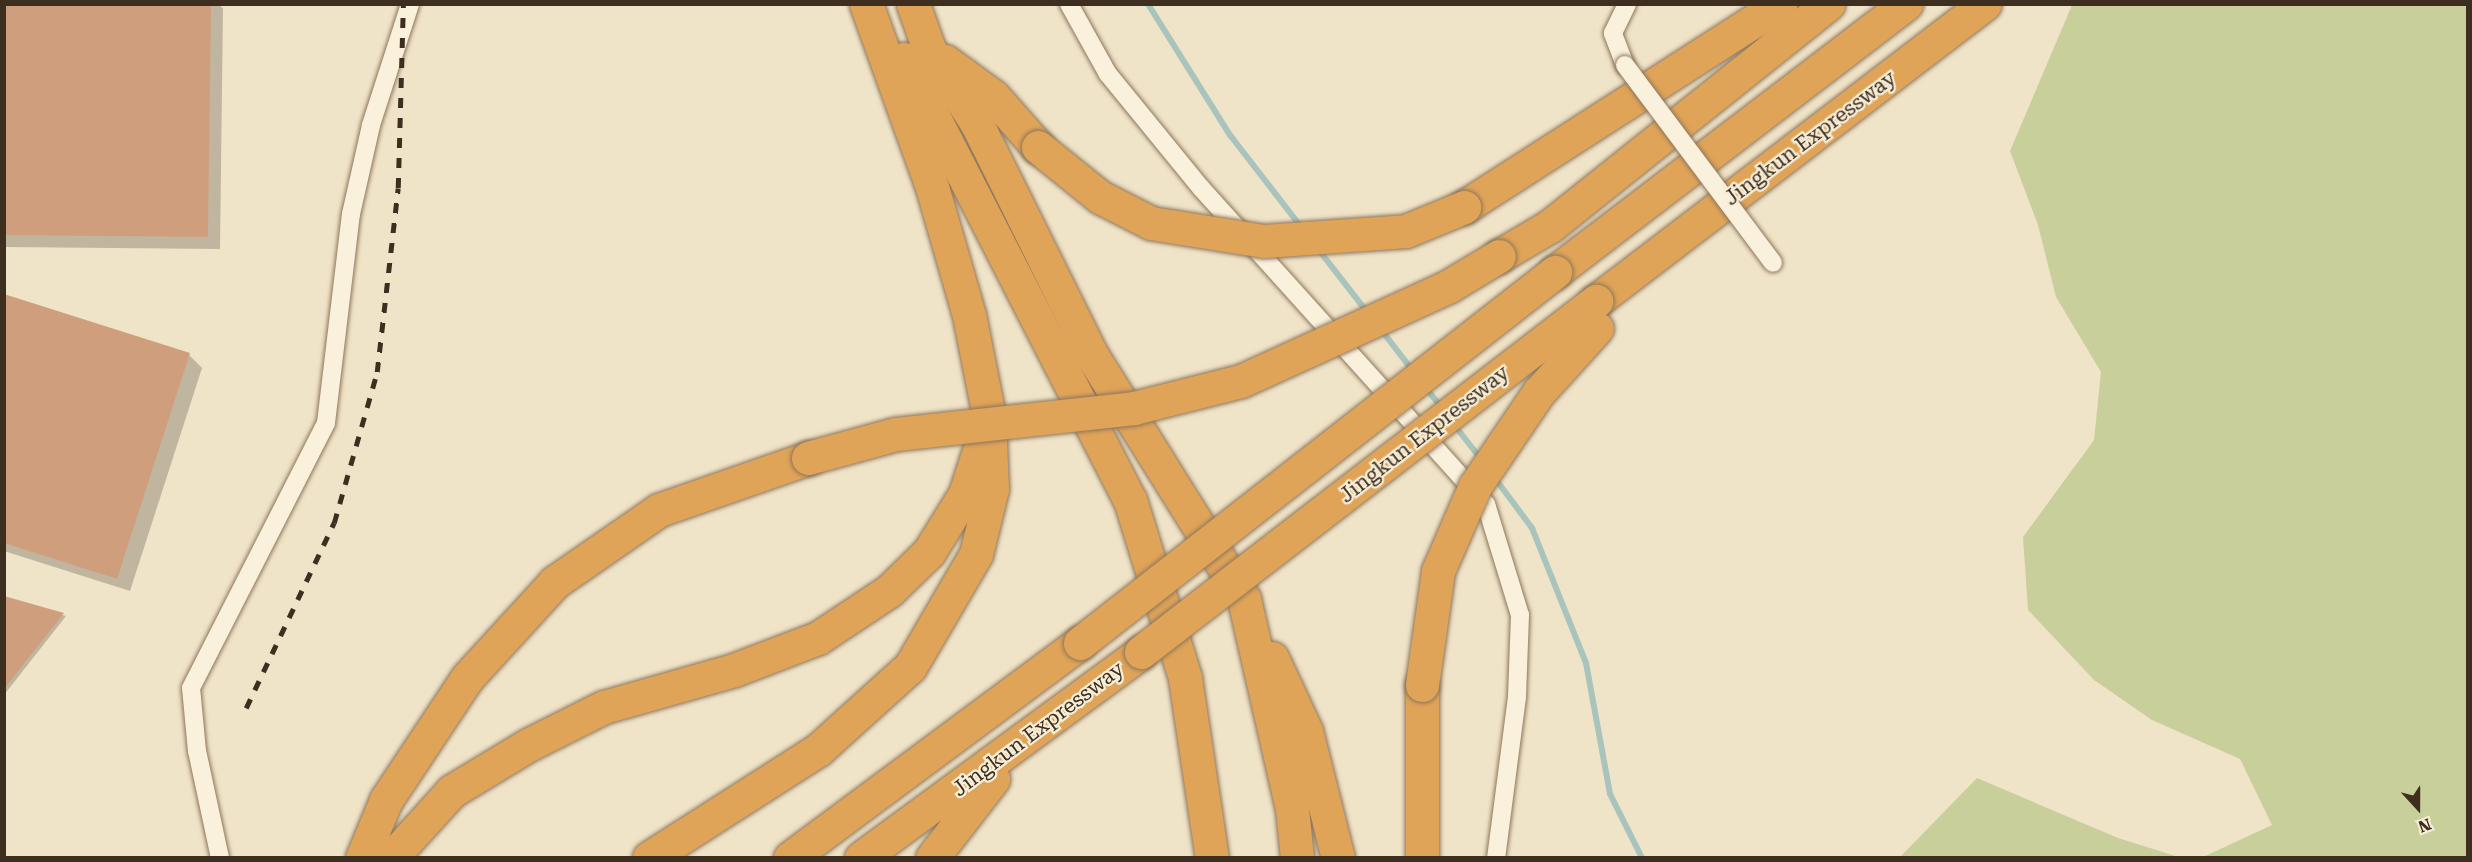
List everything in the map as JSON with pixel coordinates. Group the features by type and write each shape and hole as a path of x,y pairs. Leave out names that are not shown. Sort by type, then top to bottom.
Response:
{"highway":[{"path":"650,858 818,750 910,667 976,554 992,489 989,416 969,315 932,187 867,4"},
{"path":"875,4 1130,500 1185,678 1212,858"},
{"path":"914,4 929,49 977,124 1091,354 1244,599 1306,731 1338,858"},
{"path":"929,49 993,96 1038,147 1100,197 1151,224 1264,241 1406,231 1464,207 1780,4"},
{"path":"362,858 386,800 467,678 555,582 659,510 808,458 896,434 1134,408 1241,381 1428,296 1550,226 1828,4"},
{"name":"Jingkun Expressway","path":"790,858 1080,643 1555,272 1906,4"},
{"name":"Jingkun Expressway","path":"861,858 1597,315 1677,239 1984,4"},
{"path":"1422,858 1422,685 1438,571 1475,486 1539,392 1597,315"},
{"path":"391,858 452,791 530,744 604,706 734,670 818,638 889,591 929,552 965,494 989,416"},
{"path":"1244,599 1292,808 1297,858"},
{"path":"932,858 974,800 1045,724"}],"street":[{"path":"220,858 198,751 191,688 326,423 351,214 371,125 410,4"},
{"path":"1069,4 1108,74 1194,180 1486,504 1520,615 1517,697 1496,858"},
{"path":"1627,4 1613,33 1625,65 1773,263"}],"green space":[{"path":"2072,5 2467,5 2467,857 2203,857 2272,825 2240,759 2152,720 2094,680 2028,610 2023,537 2094,440 2101,372 2056,297 2038,225 2010,151"},
{"path":"1977,778 2118,838 2179,857 1900,857"}],"building":[{"path":"4,4 211,4 208,237 4,235"},
{"path":"4,294 190,353 117,579 4,543"},
{"path":"4,596 64,613 4,689"}],"waterway":[{"path":"1148,4 1230,135 1301,227"},
{"path":"1318,249 1367,312"},
{"path":"1379,327 1413,371"},
{"path":"1425,387 1441,407"},
{"path":"1452,422 1481,459"},
{"path":"1494,477 1532,528 1586,663 1610,794 1642,858"}],"railway":[{"path":"246,708 334,523 377,372 398,188 403,4"}]}
